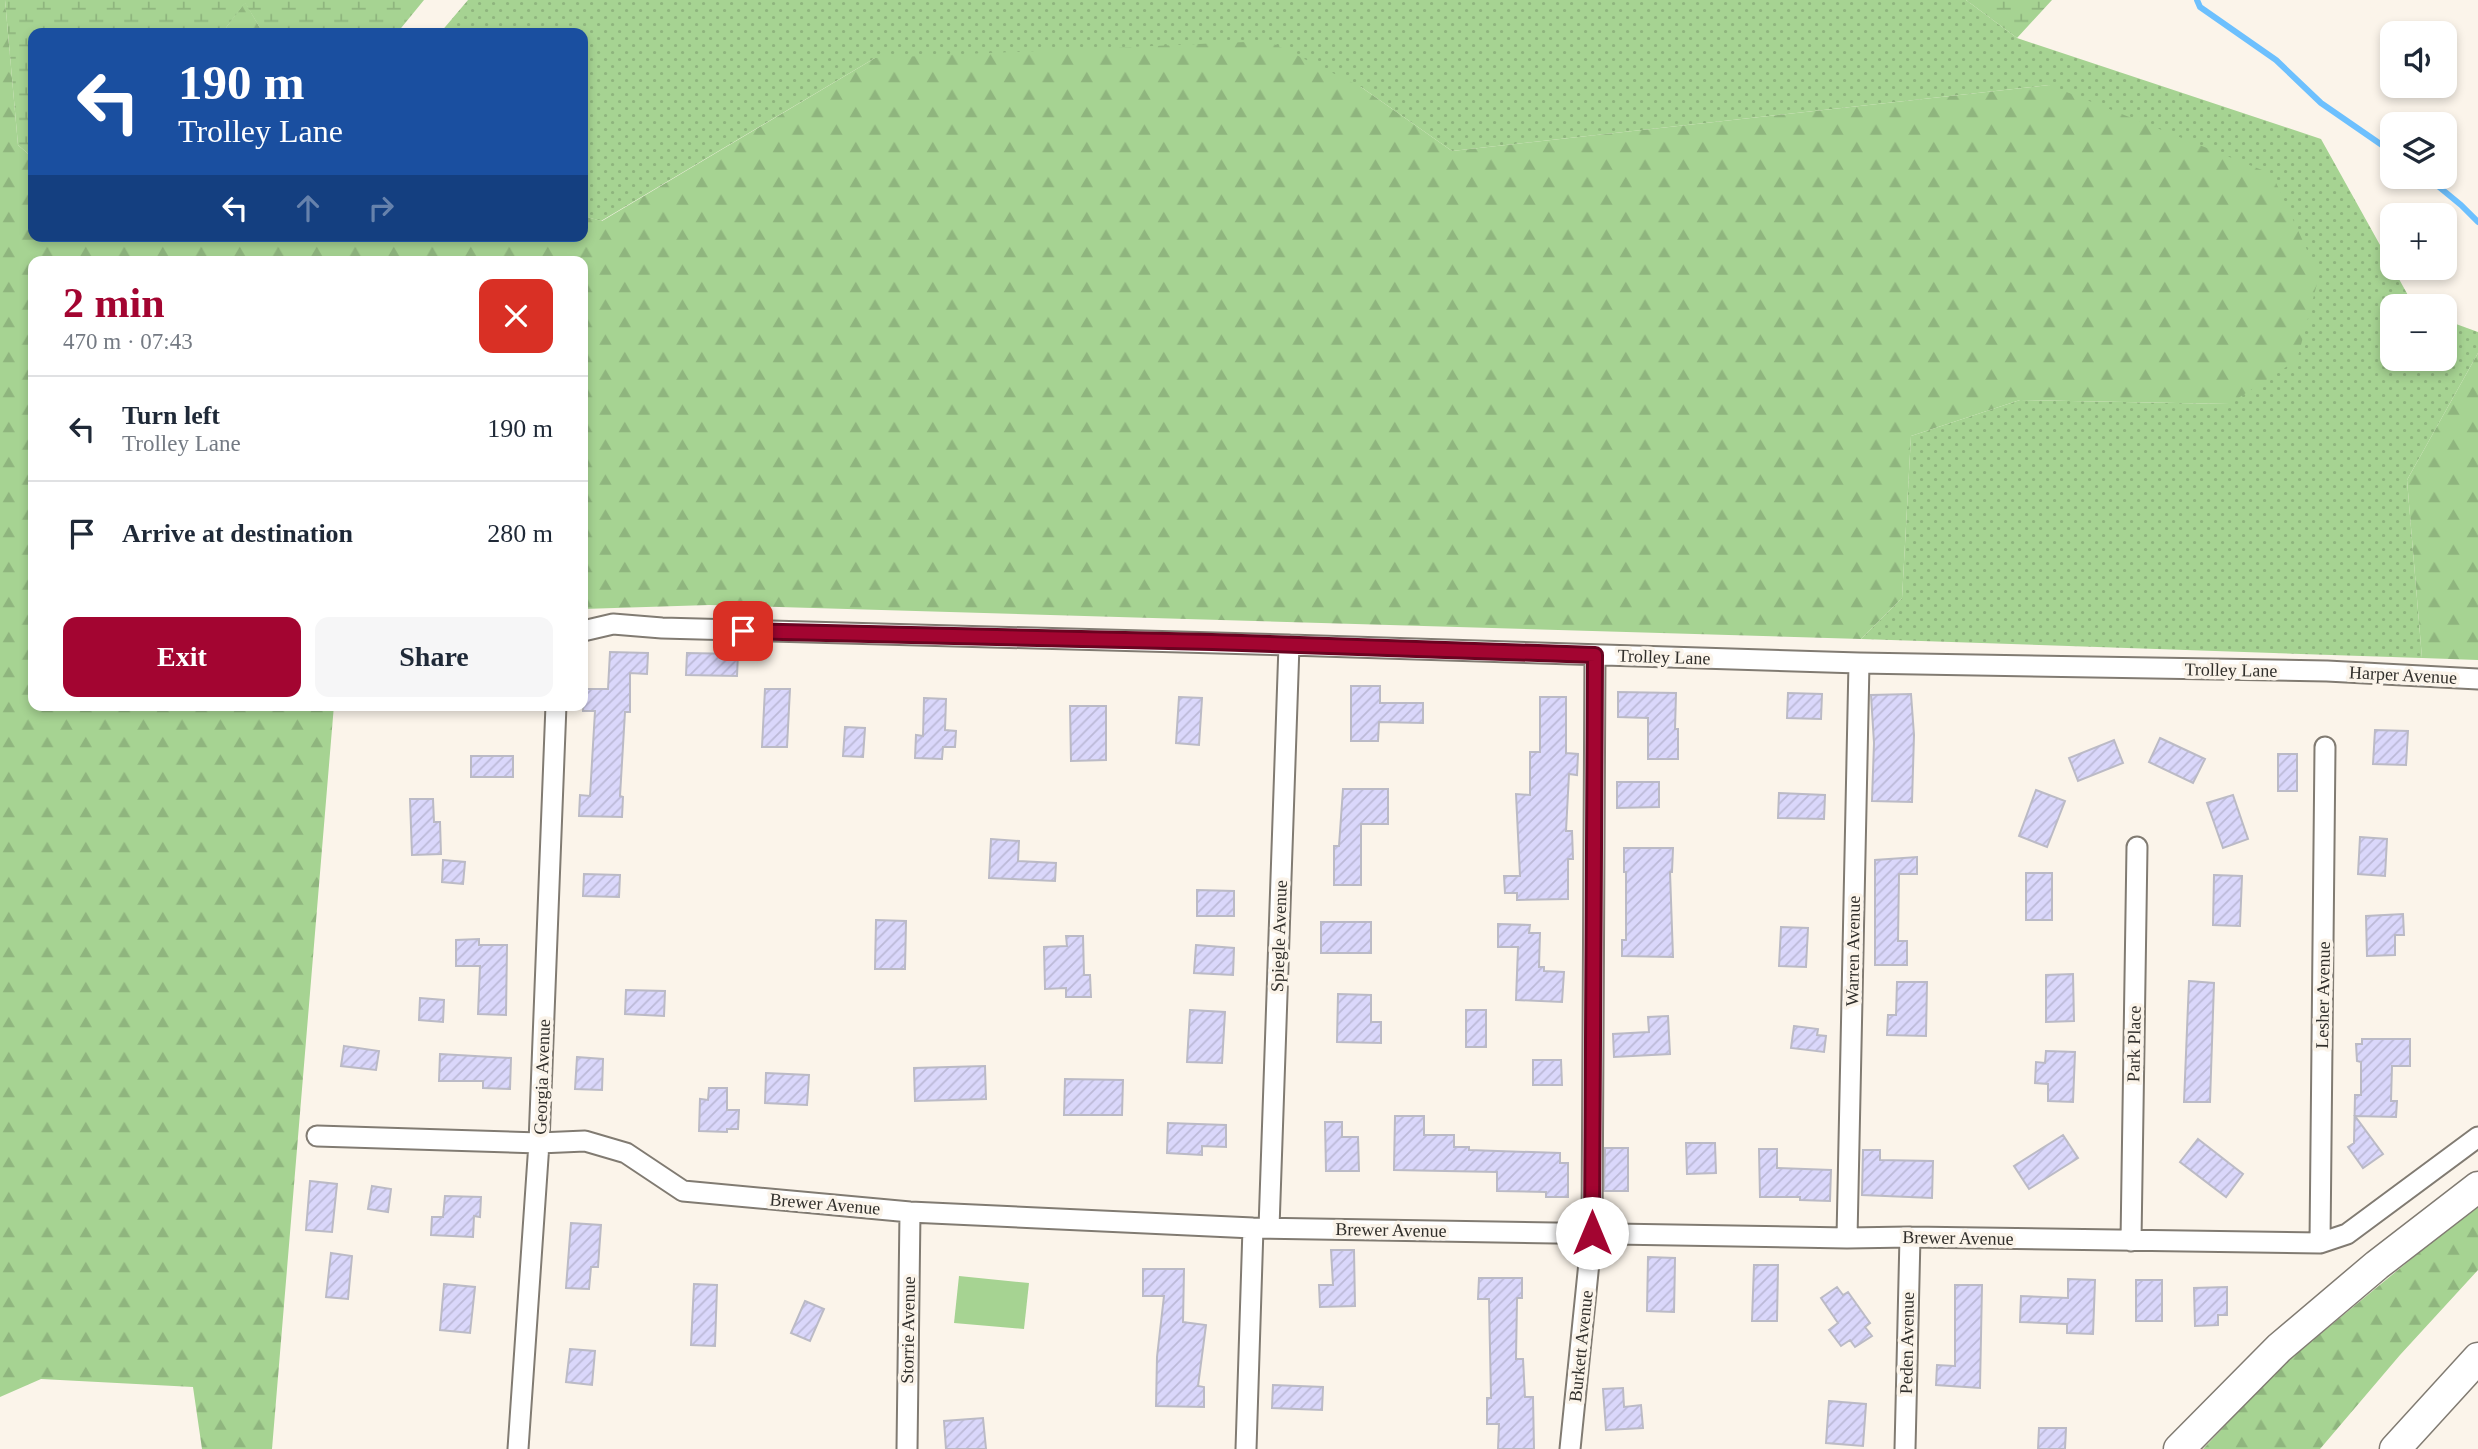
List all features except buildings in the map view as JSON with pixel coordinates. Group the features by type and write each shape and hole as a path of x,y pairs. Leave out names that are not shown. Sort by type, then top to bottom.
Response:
{"highway":[{"path":"2179,1449 2279,1348 2377,1265 2478,1187"},
{"path":"2395,1449 2478,1358"}],"street":[{"name":"Trolley Lane","path":"588,630 613,624 662,628 1859,663 2327,671"},
{"name":"Spiegle Avenue","path":"1246,1449 1261,1228 1289,645"},
{"name":"Burkett Avenue","path":"1570,1449 1592,1233 1595,655"},
{"name":"Warren Avenue","path":"1847,1238 1859,663"},
{"name":"Harper Avenue","path":"2327,671 2478,679"},
{"name":"Georgia Avenue","path":"518,1449 540,1143 556,711"},
{"name":"Lesher Avenue","path":"2320,1243 2325,747"},
{"name":"Park Place","path":"2131,1241 2137,847"},
{"name":"Brewer Avenue","path":"317,1136 540,1143 585,1141 626,1153 683,1191 910,1212 1261,1228 2320,1243 2347,1234 2478,1137"},
{"name":"Storrie Avenue","path":"907,1449 910,1212"},
{"name":"Peden Avenue","path":"1905,1449 1910,1237"}],"green space":[{"path":"0,0 5,0 18,145 28,154 28,242 588,242 588,217 602,221 875,58 1268,41 1361,87 1452,151 2049,85 2272,174 2319,276 2297,360 2229,404 2020,400 1911,436 1902,598 1861,639 709,605 588,609 588,256 28,256 28,711 334,711 272,1449 202,1449 193,1387 41,1379 0,1397"},
{"path":"5,0 424,0 401,28 260,28 245,3 226,28 28,28 28,154 18,145"},
{"path":"468,0 1966,0 2017,38 2321,139 2380,245 2380,280 2400,280 2407,294 2380,294 2380,371 2457,371 2457,324 2478,332 2478,353 2407,480 2422,658 1861,639 1902,598 1911,436 2020,400 2229,404 2049,85 1452,151 1361,87 875,58 601,221 588,217 588,28 444,28"},
{"path":"1966,0 2052,0 2017,38"},
{"path":"245,2 260,28 226,28"},
{"path":"2478,353 2478,660 2422,658 2407,480"},
{"path":"2478,1204 2478,1270 2400,1355 2320,1449 2203,1449 2279,1368"},
{"path":"959,1276 1029,1283 1024,1329 954,1323"}],"waterway":[{"path":"2197,0 2200,7 2276,60 2321,103 2380,144"},
{"path":"2442,189 2478,222"}],"route":[{"path":"743,631 1212,642 1595,655 1592,1233"}]}
